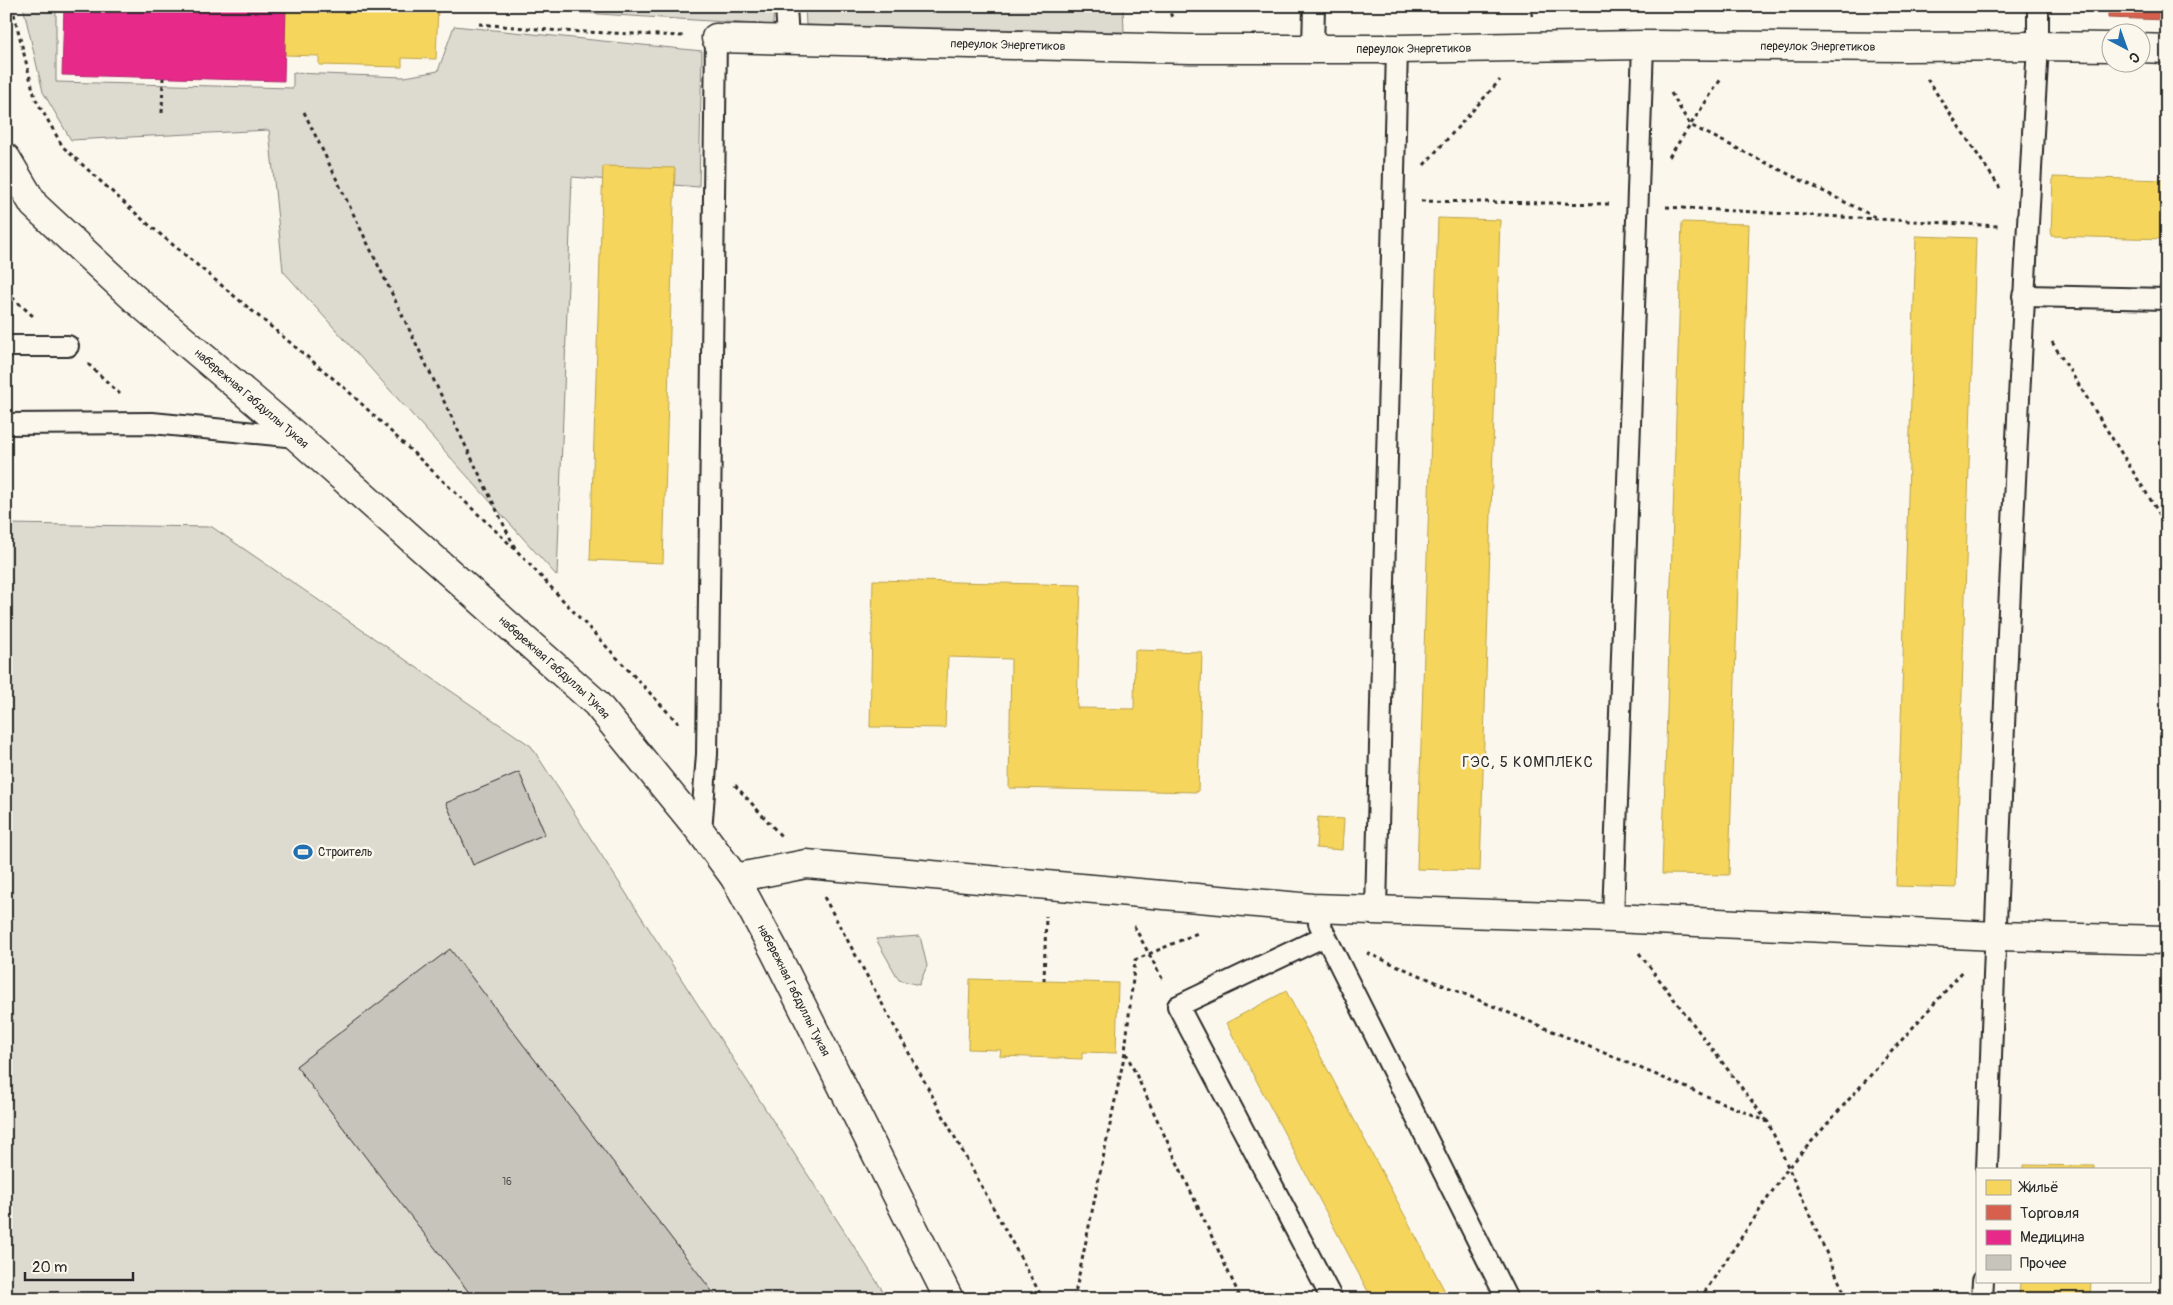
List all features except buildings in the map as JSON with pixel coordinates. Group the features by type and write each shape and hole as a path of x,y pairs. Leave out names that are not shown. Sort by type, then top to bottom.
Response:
{"street":[{"name":"переулок Энергетиков","path":"716,38 1190,49 1397,49 1643,45 2100,48"},
{"path":"2150,48 2167,49"},
{"name":"набережная Габдуллы Тукая","path":"6,158 34,205 134,299 297,437 596,704 735,878 774,950 949,1299"},
{"path":"735,878 806,864 1312,908 1613,918 1995,936 2167,940"}],"lane":[{"path":"786,6 788,40"},
{"path":"1313,48 1314,6"},
{"path":"1987,1168 1995,936 2023,296 2038,46 2038,6"},
{"path":"700,832 707,754 716,38"},
{"path":"1613,918 1643,45"},
{"path":"1376,909 1397,49"},
{"path":"2023,296 2167,299"},
{"path":"6,346 68,346"},
{"path":"6,424 152,423 297,437"},
{"path":"1312,908 1507,1299"},
{"path":"1326,936 1178,1006 1332,1299"},
{"path":"1982,1299 1983,1282"}],"path":[{"path":"1874,6 1905,47 2027,227"},
{"path":"479,24 716,38"},
{"path":"1643,45 1690,125 1878,219"},
{"path":"1393,200 1531,46"},
{"path":"1637,205 1743,46"},
{"path":"162,113 163,78"},
{"path":"304,112 517,551"},
{"path":"1393,200 1637,205 2027,227"},
{"path":"2023,296 2167,526"},
{"path":"1044,981 1048,885"},
{"path":"1114,891 1178,1006"},
{"path":"1613,918 1768,1122 1847,1299"},
{"path":"1326,936 1768,1122"},
{"path":"1700,1299 1788,1168 1995,936"},
{"path":"1074,1299 1125,1052 1136,960"},
{"path":"1125,1052 1240,1297 1228,1299"}],"shaded area":[{"path":"23,6 56,6 56,82 293,88 293,73 405,77 438,71 454,26 702,51 699,187 572,177 557,576 283,271 269,130 71,140 43,92"},
{"path":"504,6 774,6 773,25 504,8"},
{"path":"805,6 1123,6 1124,32 806,25"},
{"name":"Строитель","path":"6,524 212,527 531,746 888,1299 6,1299"},
{"path":"920,936 927,966 919,985 899,980 876,939"}],"place":[{"name":"Строитель","path":"303,852"}],"district":[{"name":"ГЭС, 5 КОМПЛЕКС","path":"1528,762"}]}
